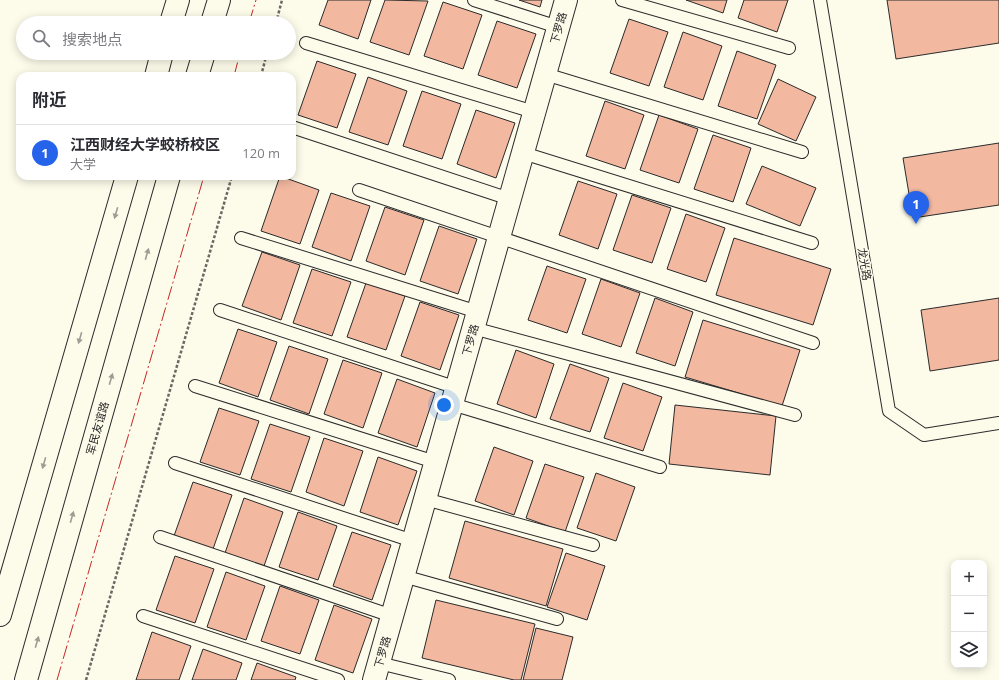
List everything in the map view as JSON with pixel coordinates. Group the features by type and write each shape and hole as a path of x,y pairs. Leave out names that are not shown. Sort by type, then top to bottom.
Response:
{"street":[{"path":"173,16 178,0"},
{"path":"214,16 218,0"},
{"name":"下罗路","path":"377,672 566,0"},
{"path":"157,72 160,60"},
{"path":"198,72 202,60"},
{"path":"0,615 126,180"},
{"name":"军民友谊路","path":"26,680 168,180"}],"lane":[{"path":"474,0 558,27"},
{"path":"622,0 789,48"},
{"name":"龙光路","path":"820,0 890,410 924,435 999,423"},
{"path":"306,43 534,112"},
{"path":"545,74 802,152"},
{"path":"296,128 510,200"},
{"path":"523,153 812,242"},
{"path":"359,190 813,343"},
{"path":"241,238 475,320 796,415"},
{"path":"220,310 454,396 660,467"},
{"path":"195,386 435,462"},
{"path":"175,463 413,541"},
{"path":"425,499 593,545"},
{"path":"160,537 392,616"},
{"path":"404,576 557,619"},
{"path":"143,616 338,680"},
{"path":"377,672 449,680"}],"path":[{"path":"278,16 282,0"},
{"path":"262,72 265,60"},
{"path":"86,680 231,180"}],"building":[{"path":"328,0 371,0 358,39 319,25"},
{"path":"385,0 428,1 409,55 370,42"},
{"path":"519,0 542,0 540,7"},
{"path":"686,0 727,0 723,13"},
{"path":"744,0 788,0 777,32 738,18"},
{"path":"887,0 999,0 999,43 896,59"},
{"path":"443,2 482,15 463,69 424,56"},
{"path":"629,19 668,32 649,86 610,73"},
{"path":"497,21 536,34 517,88 478,75"},
{"path":"683,32 722,46 703,100 664,87"},
{"path":"737,51 776,65 757,119 718,106"},
{"path":"317,61 356,74 337,128 298,115"},
{"path":"368,77 407,91 388,145 349,132"},
{"path":"778,79 816,97 796,141 758,124"},
{"path":"422,91 461,104 442,159 403,146"},
{"path":"605,101 644,115 625,169 586,156"},
{"path":"476,110 515,123 496,178 457,164"},
{"path":"659,115 698,129 679,183 640,170"},
{"path":"713,135 751,148 733,202 694,189"},
{"path":"999,143 999,205 913,218 903,158"},
{"path":"762,166 816,188 800,226 746,204"},
{"path":"279,180 291,180 319,190 300,244 261,231"},
{"path":"578,181 617,194 598,249 559,235"},
{"path":"331,193 370,206 351,261 312,247"},
{"path":"632,195 671,208 652,263 613,250"},
{"path":"385,207 424,220 405,275 366,261"},
{"path":"686,214 725,228 706,282 667,269"},
{"path":"439,226 477,239 458,294 420,281"},
{"path":"734,238 831,269 813,325 716,295"},
{"path":"262,252 300,265 281,320 242,306"},
{"path":"547,266 586,279 567,333 528,320"},
{"path":"312,269 351,282 332,336 293,323"},
{"path":"601,279 640,293 621,347 582,334"},
{"path":"366,283 405,296 386,350 347,337"},
{"path":"655,298 693,312 675,366 636,353"},
{"path":"999,298 999,360 930,371 921,310"},
{"path":"420,302 459,315 440,370 401,356"},
{"path":"703,320 800,350 782,406 685,377"},
{"path":"238,329 277,342 258,397 219,383"},
{"path":"289,346 328,359 309,414 270,400"},
{"path":"516,350 554,364 536,418 497,404"},
{"path":"343,360 382,373 363,428 324,414"},
{"path":"570,364 609,378 590,432 550,419"},
{"path":"397,379 435,393 417,447 378,433"},
{"path":"623,383 662,397 643,451 604,438"},
{"path":"675,405 776,416 770,475 669,464"},
{"path":"219,408 259,421 240,475 200,462"},
{"path":"270,424 310,437 291,492 251,479"},
{"path":"324,438 363,451 344,506 306,492"},
{"path":"494,447 533,461 514,515 475,501"},
{"path":"378,457 417,471 398,525 360,512"},
{"path":"545,464 584,477 565,532 526,518"},
{"path":"596,473 635,487 616,541 577,528"},
{"path":"193,482 232,495 213,549 174,536"},
{"path":"244,498 283,512 264,566 225,553"},
{"path":"298,512 337,526 318,580 279,567"},
{"path":"465,521 563,549 546,606 449,578"},
{"path":"352,532 391,545 372,600 333,586"},
{"path":"566,553 605,566 587,620 547,607"},
{"path":"175,556 214,569 195,623 156,610"},
{"path":"226,572 265,586 246,640 207,627"},
{"path":"280,586 319,600 300,654 261,641"},
{"path":"436,600 535,624 521,680 514,680 422,658"},
{"path":"334,605 372,619 353,673 315,660"},
{"path":"536,628 573,637 562,680 523,680"},
{"path":"152,632 191,646 179,680 136,680"},
{"path":"203,649 242,663 236,680 192,680"},
{"path":"257,663 296,677 295,680 251,680"}],"power":[{"path":"251,16 256,0"},
{"path":"235,72 238,60"},
{"path":"57,680 203,180"}],"place":[{"name":"江西财经大学蛟桥校区","path":"916,224"}]}
